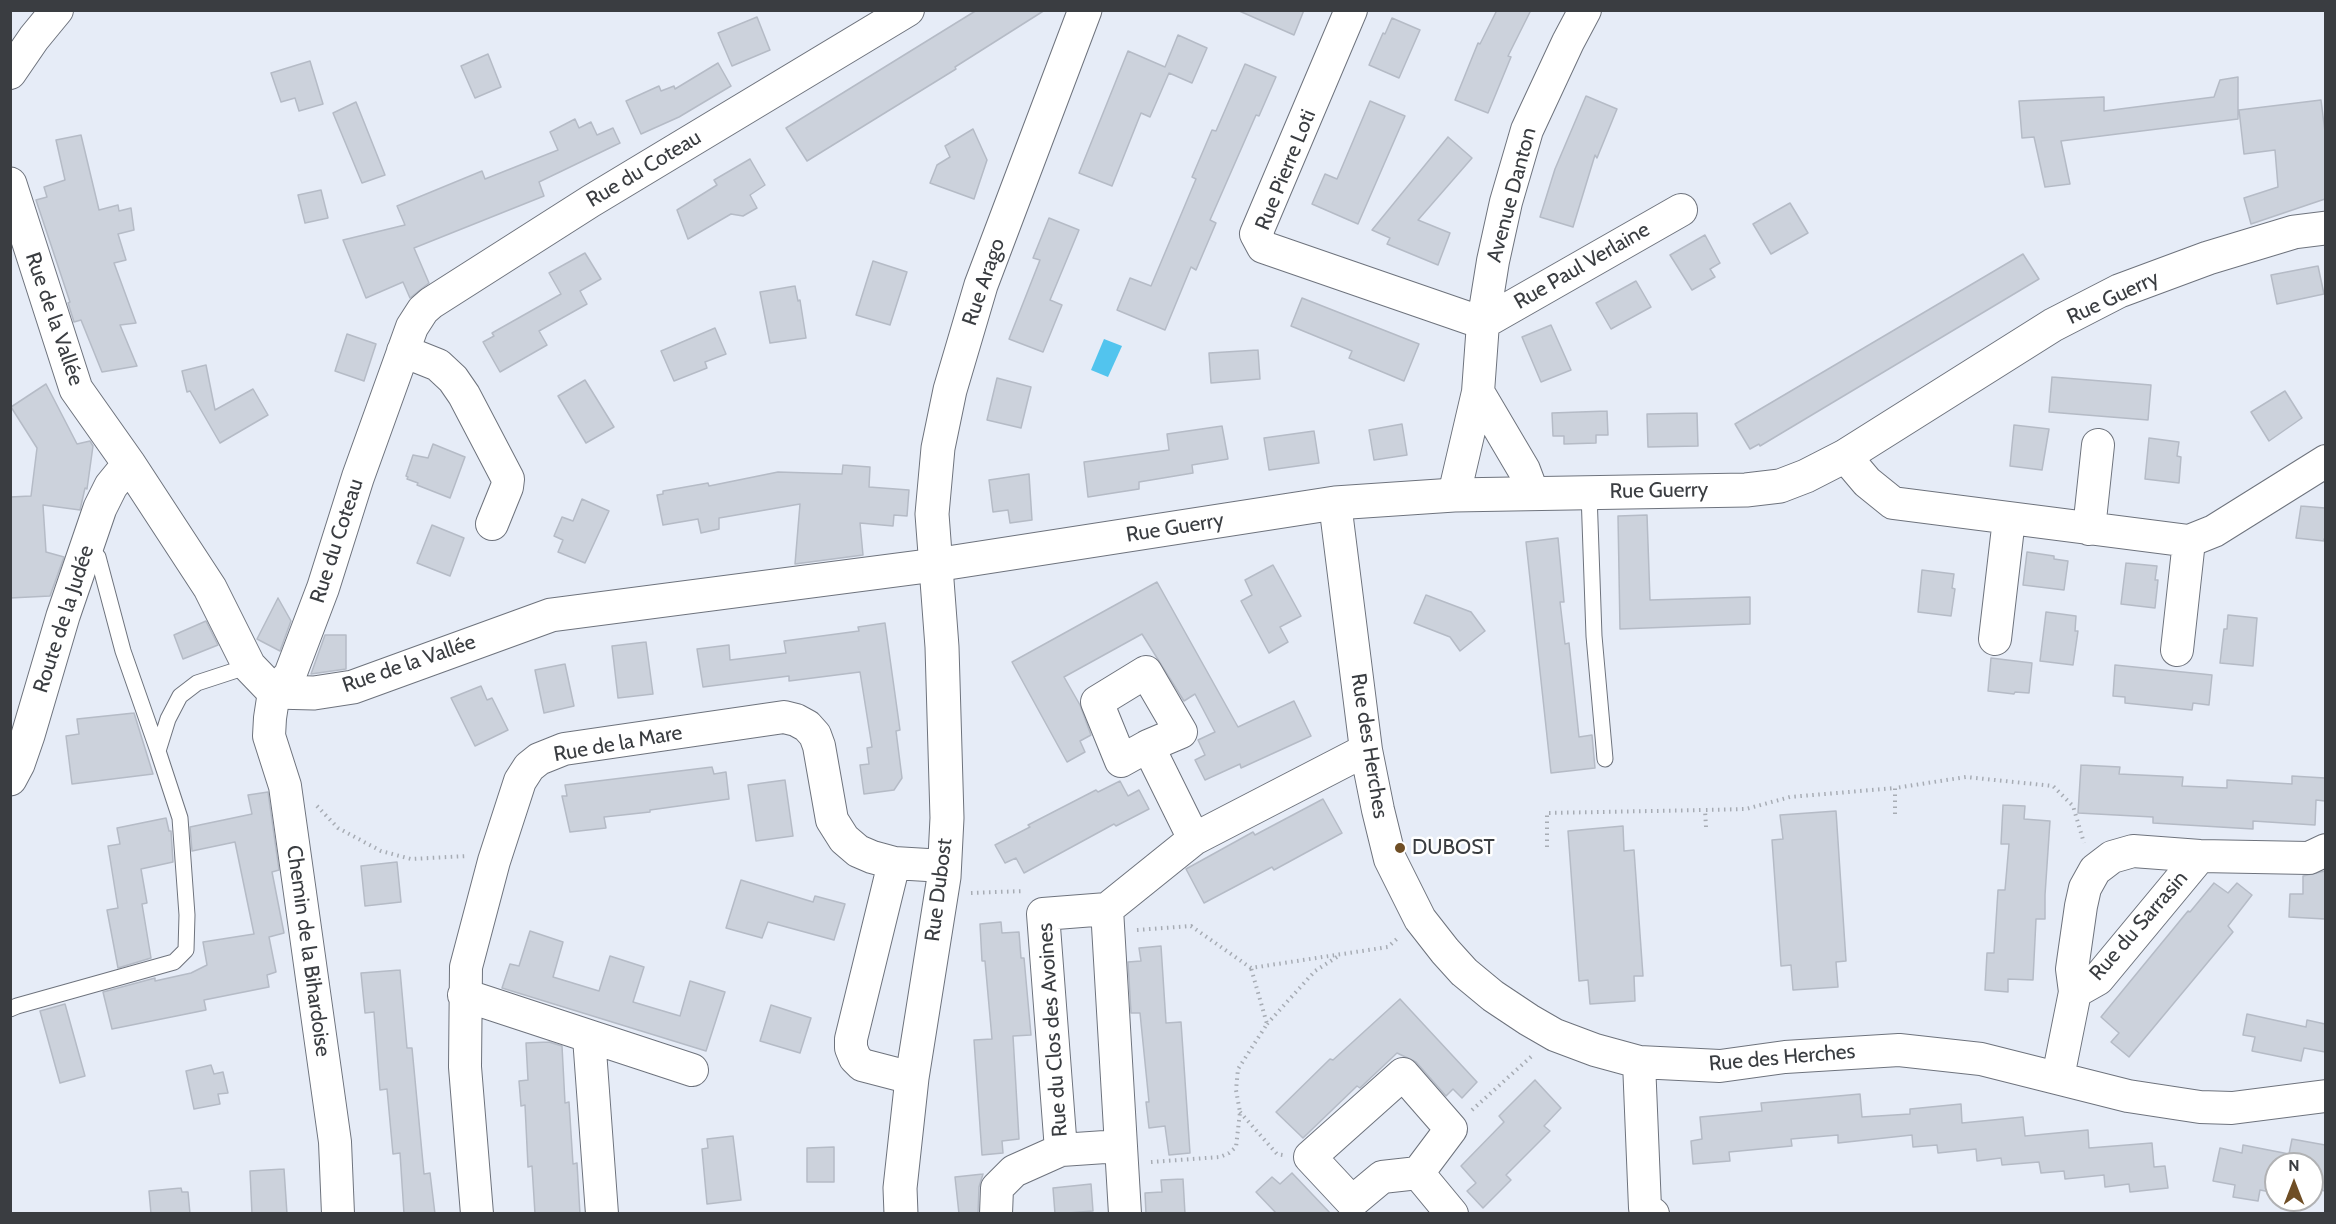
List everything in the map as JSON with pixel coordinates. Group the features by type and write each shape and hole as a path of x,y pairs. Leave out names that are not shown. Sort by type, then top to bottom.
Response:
{"street":[{"path":"10,73 57,10"},
{"name":"Rue du Coteau","path":"274,692 290,675 323,588 358,477 417,317 431,303 591,201 908,10"},
{"name":"Rue Arago","path":"935,565 932,514 934,478 950,390 981,285 1085,10"},
{"name":"Rue Pierre Loti","path":"1351,10 1256,234 1263,246 1483,323"},
{"name":"Avenue Danton","path":"1454,495 1478,392 1483,323 1506,202 1527,130 1568,42 1586,10"},
{"name":"Rue de la Vallée","path":"10,184 76,389 129,464 210,588 249,666 274,692 314,693 353,687 551,615 935,565"},
{"name":"Rue Paul Verlaine","path":"1483,323 1681,210"},
{"name":"Rue Guerry","path":"935,565 1335,503 1454,495 1746,490 1780,486 1806,476 1845,456 2053,326 2120,291 2208,258 2294,232 2325,228"},
{"path":"403,351 438,365 453,379 464,395 508,479 492,524"},
{"path":"1478,392 1524,470 1533,494"},
{"path":"2089,529 2098,445"},
{"path":"1845,456 1867,482 1893,503 2189,541 2214,531 2325,461"},
{"name":"Route de la Judée","path":"10,778 25,745 63,616 100,508 111,486 129,464"},
{"name":"Rue des Herches","path":"1335,503 1366,750 1390,859 1420,919 1445,951 1471,978 1493,996 1555,1035 1595,1050 1639,1062 1720,1066 1785,1057 1899,1050 1981,1059 2128,1096 2200,1107 2232,1108 2325,1096"},
{"path":"1995,639 2009,519"},
{"path":"2177,650 2189,541"},
{"name":"Rue Dubost","path":"901,1214 900,1188 912,1078 943,880 947,818 942,659 935,565"},
{"name":"Chemin de la Bihardoise","path":"274,692 269,736 285,786 334,1142 338,1214"},
{"name":"Rue de la Mare","path":"477,1214 465,1067 464,995 468,951 520,781 539,759 564,749 784,717 796,720 807,726 815,735 832,820 837,830 858,851 943,880"},
{"path":"1148,746 1194,838"},
{"path":"1125,1214 1107,921 1194,838 1366,750"},
{"name":"Rue du Sarrasin","path":"2058,1077 2075,992 2072,969 2081,906 2085,888 2095,870 2102,864 2112,857 2133,851 2199,856 2309,858 2325,850"},
{"name":"Rue du Sarrasin","path":"2075,992 2098,979 2199,856"},
{"path":"894,862 851,1039 851,1048 855,1058 862,1065 912,1078"},
{"name":"Rue du Clos des Avoines","path":"1107,921 1043,914 1061,1150 1121,1155"},
{"path":"464,995 692,1070"},
{"path":"589,1037 601,1210"},
{"path":"1639,1062 1643,1212"},
{"path":"1403,1074 1451,1129 1418,1173 1382,1177 1352,1202 1310,1157 1403,1074"},
{"path":"996,1214 997,1188 1014,1171 1061,1150"},
{"path":"1418,1173 1452,1214"}],"lane":[{"path":"1589,493 1594,636 1605,759"},
{"path":"10,1010 17,1006 174,962 186,950 187,915 180,818 123,651 98,556 88,544"},
{"path":"158,751 168,719 180,696 203,680 249,666"}],"path":[{"path":"1547,847 1547,813 1746,809 1790,797 1895,788 1966,777 2053,786 2073,806 2084,843 2102,864"},
{"path":"1895,788 1895,814"},
{"path":"313,801 338,828 381,851 411,858 475,855 494,861"},
{"path":"1705,810 1706,827"},
{"path":"943,880 1028,891 1043,914"},
{"path":"1251,968 1388,947 1420,919"},
{"path":"1107,921 1191,926 1251,968 1267,1024"},
{"path":"1121,1155 1220,1156 1236,1147 1240,1112 1236,1090 1238,1069 1267,1024 1315,971 1340,955"},
{"path":"1451,1129 1555,1035"},
{"path":"1240,1112 1277,1154 1310,1157"}],"water":[{"path":"1104,339 1122,346 1108,377 1091,370"}],"building":[{"path":"977,10 1045,10 955,67 956,69 807,161 786,128"},
{"path":"1237,10 1304,10 1294,35"},
{"path":"1497,10 1531,10 1508,56 1511,57 1488,113 1455,100 1478,43 1480,44"},
{"path":"757,17 770,50 732,66 718,33"},
{"path":"1392,18 1420,30 1399,78 1369,65"},
{"path":"1178,35 1207,48 1192,83 1169,73 1150,117 1141,113 1112,186 1079,173 1128,51 1165,67"},
{"path":"488,54 501,87 475,98 461,66"},
{"path":"310,61 323,104 299,111 295,98 281,102 271,73"},
{"path":"718,63 731,86 679,117 641,134 626,101 659,86 661,91 674,86 675,89"},
{"path":"1245,64 1276,77 1259,116 1256,115 1210,220 1216,223 1196,270 1191,267 1165,330 1117,310 1130,278 1151,286 1196,179 1192,177 1212,130 1216,131"},
{"path":"2238,77 2238,119 2061,141 2070,184 2045,187 2034,137 2022,138 2019,101 2104,97 2104,111 2214,97 2220,80"},
{"path":"1586,96 1617,109 1597,158 1595,155 1573,227 1540,217 1555,169"},
{"path":"2321,100 2325,132 2325,199 2251,224 2244,198 2278,187 2275,150 2244,154 2239,110"},
{"path":"1370,101 1405,116 1358,224 1312,204 1325,174 1337,179"},
{"path":"356,102 385,175 362,183 333,113"},
{"path":"575,119 579,128 591,122 597,135 613,128 620,143 539,182 544,196 414,248 429,283 410,298 403,282 366,298 343,240 405,225 397,206 482,171 485,179 558,150 550,132"},
{"path":"973,129 987,160 974,199 930,183 937,165 950,157 945,146"},
{"path":"81,135 99,210 118,205 119,211 131,208 134,230 118,234 126,260 114,263 136,323 120,325 137,366 102,372 81,320 74,322 68,303 70,302 36,200 47,197 44,187 65,180 56,140"},
{"path":"1448,137 1472,158 1418,220 1450,233 1438,265 1387,244 1390,238 1372,230"},
{"path":"750,159 765,185 750,195 757,208 743,216 731,214 688,239 677,210 717,185 714,180"},
{"path":"321,190 328,218 305,223 298,195"},
{"path":"1790,203 1808,233 1771,254 1753,224"},
{"path":"1049,218 1079,230 1050,300 1062,305 1043,352 1009,339 1040,260 1033,258"},
{"path":"1705,235 1720,263 1710,269 1715,277 1692,290 1670,255"},
{"path":"585,253 601,279 580,291 587,304 539,331 547,345 500,372 483,342 494,336 492,333 561,294 549,273"},
{"path":"2023,254 2039,279 1760,446 1759,444 1750,449 1735,424"},
{"path":"873,261 907,272 890,325 856,315"},
{"path":"2318,266 2324,294 2277,304 2271,275"},
{"path":"1636,281 1651,307 1611,329 1596,303"},
{"path":"795,286 798,301 800,300 806,338 770,343 760,292"},
{"path":"1302,298 1419,344 1404,381 1349,358 1352,351 1291,326"},
{"path":"1551,325 1571,370 1541,382 1522,337"},
{"path":"715,328 726,354 705,362 707,368 674,381 661,351"},
{"path":"347,334 376,344 364,381 335,371"},
{"path":"1258,350 1260,379 1211,383 1209,353"},
{"path":"206,365 215,410 253,389 268,415 220,443 190,391 187,392 182,371"},
{"path":"2052,377 2151,385 2148,420 2049,412"},
{"path":"997,378 1031,387 1021,428 987,420"},
{"path":"585,380 614,427 586,443 558,396"},
{"path":"46,384 77,444 90,441 93,446 87,489 85,488 80,510 43,505 46,552 64,557 50,596 10,598 10,497 31,496 37,448 11,407"},
{"path":"2285,391 2302,418 2269,441 2251,412"},
{"path":"1607,411 1608,435 1596,435 1596,443 1564,444 1564,436 1553,436 1552,413"},
{"path":"1697,413 1698,446 1648,447 1647,414"},
{"path":"1402,424 1407,455 1374,460 1369,430"},
{"path":"2014,425 2049,429 2042,470 2010,466"},
{"path":"1222,426 1228,459 1192,465 1193,473 1139,482 1139,489 1088,497 1084,462 1169,450 1167,434"},
{"path":"1314,431 1319,463 1269,470 1264,438"},
{"path":"2149,438 2179,442 2177,456 2181,457 2179,483 2145,479"},
{"path":"433,444 465,457 450,498 417,485 418,483 407,479 406,476 413,455 428,458"},
{"path":"843,465 870,467 869,487 909,490 907,516 894,515 893,526 860,523 863,555 795,564 800,504 719,518 719,529 701,533 698,519 663,525 657,495 663,494 663,491 708,483 709,486 778,472 842,474"},
{"path":"1029,474 1032,520 1010,523 1008,510 993,512 989,480"},
{"path":"582,499 609,511 585,563 558,552 563,540 554,536 562,517 573,521"},
{"path":"2301,506 2325,508 2324,541 2296,538"},
{"path":"1647,515 1650,600 1750,597 1750,624 1620,629 1618,516"},
{"path":"432,525 464,538 450,576 417,563"},
{"path":"1558,538 1564,602 1560,602 1565,644 1569,643 1579,737 1592,735 1595,768 1551,773 1526,542"},
{"path":"2027,552 2054,556 2054,559 2068,561 2064,590 2023,585"},
{"path":"2126,563 2157,566 2155,608 2121,604"},
{"path":"1273,565 1301,616 1280,627 1288,642 1269,653 1241,601 1252,595 1245,580"},
{"path":"1922,570 1954,574 1952,588 1955,589 1951,616 1918,612"},
{"path":"1157,582 1238,727 1294,701 1311,736 1241,768 1240,764 1205,780 1195,760 1205,755 1198,740 1215,732 1195,694 1184,701 1142,634 1064,677 1080,705 1091,735 1080,741 1085,752 1067,762 1012,662"},
{"path":"1426,595 1471,612 1485,631 1460,651 1450,637 1414,623"},
{"path":"278,598 291,621 280,651 257,639"},
{"path":"2046,612 2076,616 2075,631 2078,631 2073,665 2040,661"},
{"path":"2228,615 2257,618 2253,666 2220,663"},
{"path":"206,621 218,645 183,659 174,635"},
{"path":"885,623 900,730 896,731 902,778 894,790 864,794 860,765 869,764 867,748 872,747 860,672 789,681 789,676 703,687 697,649 729,645 730,660 786,653 784,641 859,631 858,627"},
{"path":"325,635 346,635 346,669 311,674"},
{"path":"646,642 653,694 618,698 612,646"},
{"path":"1991,658 2032,663 2029,693 1988,691"},
{"path":"565,664 574,706 544,713 535,670"},
{"path":"2115,665 2212,675 2209,705 2193,703 2192,710 2125,703 2125,697 2113,696"},
{"path":"481,686 487,700 492,698 508,730 475,746 451,698"},
{"path":"134,713 153,774 72,784 66,736 79,734 77,719"},
{"path":"2081,765 2120,767 2119,774 2183,777 2182,786 2227,788 2227,780 2292,784 2292,776 2325,778 2325,801 2316,800 2315,825 2253,821 2253,829 2153,823 2153,817 2078,813"},
{"path":"712,767 714,774 726,772 729,799 604,817 606,828 570,832 562,796 567,796 565,785"},
{"path":"785,780 793,836 756,841 748,785"},
{"path":"1120,781 1128,796 1139,790 1149,809 1116,826 1114,824 1024,873 1016,858 1005,863 995,845 1096,790 1098,792"},
{"path":"268,792 279,870 272,872 284,933 269,937 276,972 267,975 269,987 204,1000 206,1010 112,1029 103,992 155,978 155,981 191,973 207,965 203,942 254,934 235,842 192,851 190,827 252,814 248,795"},
{"path":"1323,799 1342,833 1274,870 1272,867 1204,903 1186,869 1253,832 1255,835"},
{"path":"2003,805 2025,806 2024,819 2050,821 2045,919 2036,919 2033,980 2008,979 2008,992 1985,990 1987,953 1994,953 1998,890 2005,890 2009,844 2001,844"},
{"path":"1836,811 1846,961 1836,962 1838,987 1793,990 1791,965 1781,966 1772,840 1783,839 1780,815"},
{"path":"166,818 169,831 171,831 173,862 141,869 147,903 142,904 151,958 118,968 107,910 118,908 108,846 120,844 117,828"},
{"path":"1623,826 1624,851 1634,850 1643,976 1634,976 1635,1001 1590,1004 1588,980 1579,981 1568,831"},
{"path":"397,862 401,902 365,906 361,866"},
{"path":"2325,871 2325,919 2289,917 2290,894 2303,894 2303,876"},
{"path":"741,880 813,902 815,896 845,904 834,940 768,922 762,938 726,928"},
{"path":"2214,883 2228,893 2237,883 2252,895 2228,926 2233,932 2129,1057 2111,1042 2119,1033 2101,1017 2188,911 2190,912"},
{"path":"1001,922 1002,933 1019,932 1021,958 1024,958 1031,1035 1013,1036 1019,1139 1002,1141 1003,1153 982,1155 974,1040 992,1039 985,961 982,961 980,924"},
{"path":"530,931 563,942 553,977 599,991 610,956 644,967 633,1002 680,1016 690,981 725,992 706,1051 502,988 510,964 519,966"},
{"path":"1161,946 1166,1023 1181,1022 1190,1153 1169,1155 1165,1126 1149,1128 1146,1102 1149,1102 1140,1013 1131,1013 1128,962 1141,961 1139,948"},
{"path":"400,970 407,1048 412,1048 424,1174 430,1173 435,1214 404,1214 400,1153 393,1154 387,1089 380,1090 374,1012 365,1013 361,973"},
{"path":"1400,999 1477,1082 1462,1098 1453,1089 1446,1096 1416,1062 1397,1053 1360,1088 1357,1086 1303,1138 1276,1112 1330,1059 1333,1060"},
{"path":"65,1004 85,1076 60,1083 40,1011"},
{"path":"771,1005 811,1018 800,1053 760,1041"},
{"path":"2247,1014 2306,1027 2307,1020 2325,1024 2325,1052 2304,1048 2301,1061 2252,1051 2255,1037 2243,1035"},
{"path":"549,1042 562,1046 565,1103 569,1102 573,1164 577,1163 580,1214 535,1214 532,1166 528,1167 525,1105 521,1106 519,1081 528,1080 526,1043"},
{"path":"211,1065 214,1074 223,1072 228,1093 218,1094 220,1104 194,1109 186,1071"},
{"path":"1535,1080 1561,1108 1544,1126 1550,1131 1506,1175 1511,1180 1483,1208 1467,1191 1476,1183 1461,1166 1504,1122 1499,1116"},
{"path":"1860,1094 1862,1117 1910,1114 1910,1109 1961,1104 1962,1123 2023,1117 2025,1136 2088,1130 2089,1148 2152,1143 2154,1167 2165,1166 2168,1188 2130,1192 2129,1184 2105,1187 2104,1175 2065,1179 2064,1171 2041,1173 2039,1162 2002,1165 2001,1158 1977,1161 1976,1149 1938,1153 1937,1145 1913,1147 1912,1135 1838,1143 1838,1135 1791,1139 1792,1146 1729,1152 1730,1161 1693,1164 1691,1141 1702,1139 1700,1117 1762,1111 1761,1103"},
{"path":"733,1136 741,1200 707,1204 702,1149 708,1148 707,1139"},
{"path":"2292,1139 2325,1145 2325,1191 2324,1152 2289,1152"},
{"path":"2243,1145 2279,1152 2264,1152 2264,1191 2260,1190 2258,1201 2233,1197 2235,1185 2213,1181 2220,1148 2242,1153"},
{"path":"834,1147 834,1182 807,1182 807,1148"},
{"path":"284,1169 287,1214 252,1214 250,1171"},
{"path":"1292,1173 1331,1214 1277,1214 1256,1192 1272,1177 1280,1184"},
{"path":"983,1174 979,1187 978,1214 959,1214 955,1177"},
{"path":"1183,1179 1185,1214 1146,1214 1145,1193 1162,1192 1161,1180"},
{"path":"1091,1184 1093,1211 1055,1214 1053,1188"},
{"path":"181,1188 182,1192 188,1192 190,1214 151,1214 149,1191"}],"place":[{"name":"DUBOST","path":"1400,848"}]}
